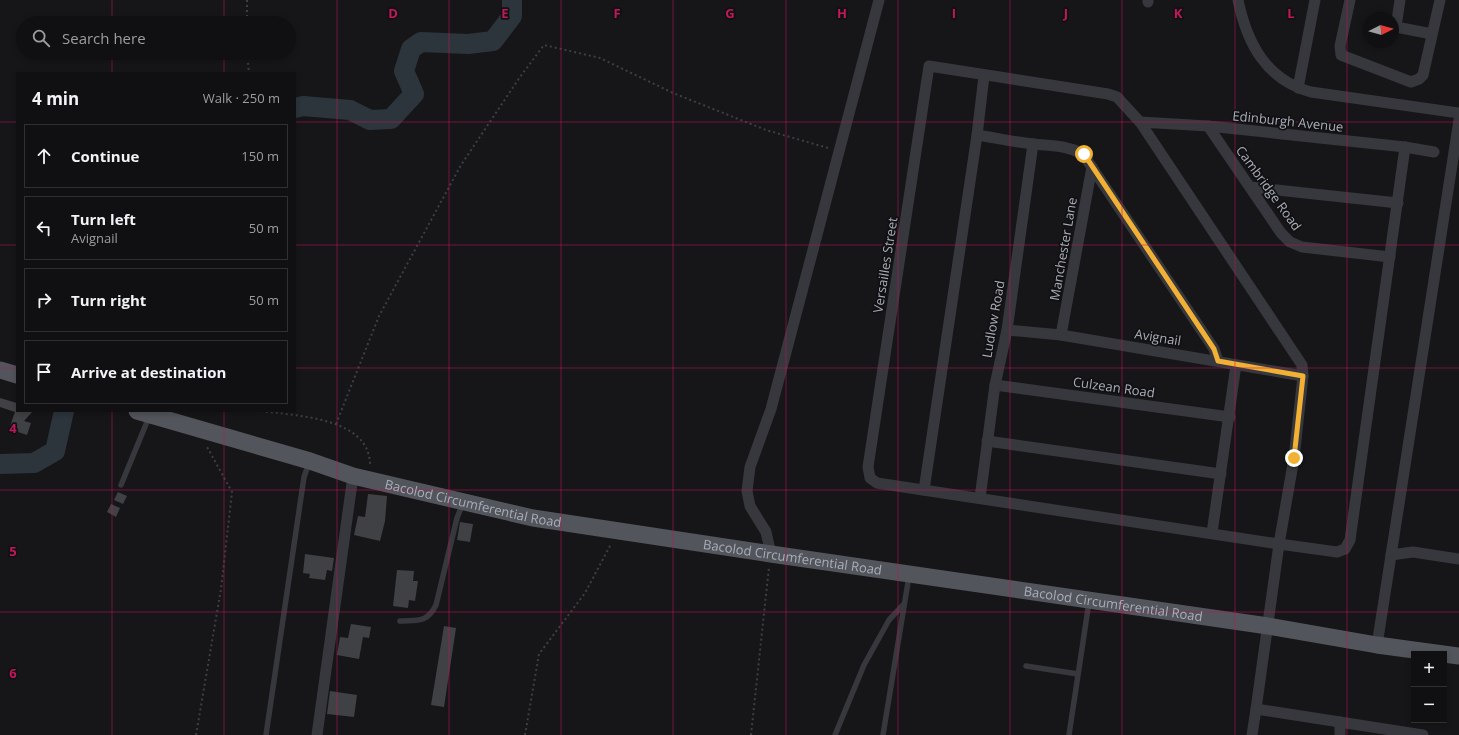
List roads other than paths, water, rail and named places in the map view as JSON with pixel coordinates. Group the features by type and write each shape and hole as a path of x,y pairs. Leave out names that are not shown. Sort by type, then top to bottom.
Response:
{"main road":[{"path":"0,370 16,375"},
{"name":"Bacolod Circumferential Road","path":"143,413 310,461 353,476 533,518 1268,626 1377,645 1459,656"}],"street":[{"path":"771,554 766,532 750,506 747,491 750,467 771,409 879,0"},
{"path":"1238,0 1242,20 1251,43 1266,64 1278,76 1298,88 1311,92 1459,113"},
{"path":"1298,88 1315,0"},
{"path":"1350,0 1340,46 1341,54 1347,58 1411,82 1419,80 1423,75 1440,0"},
{"path":"1400,0 1396,27 1432,34"},
{"name":"Versailles Street","path":"924,490 877,483 870,478 868,467 929,66 984,76"},
{"path":"1252,735 1279,544 1294,458 1303,376 1302,365 1140,122 1126,105 1117,97 1113,96 984,76 978,135 924,490 1279,544 1337,552 1345,549 1350,540 1405,147"},
{"path":"1377,645 1459,120"},
{"name":"Edinburgh Avenue","path":"1140,122 1208,126 1405,147 1434,152"},
{"name":"Cambridge Road","path":"1208,126 1281,233 1290,242 1302,247 1390,257"},
{"path":"978,135 1033,144 1058,145 1072,148 1084,154 1214,349 1218,361"},
{"name":"Ludlow Road","path":"980,498 995,385 1007,330 1033,144"},
{"name":"Manchester Lane","path":"1061,335 1092,167"},
{"path":"1250,187 1398,203"},
{"name":"Avignail","path":"1007,330 1061,335 1303,376"},
{"path":"1212,533 1230,417 1236,365"},
{"name":"Culzean Road","path":"995,385 1230,417"},
{"path":"988,441 1221,474"},
{"path":"317,735 353,476"},
{"path":"1391,554 1412,552 1459,559"},
{"path":"1256,709 1423,735"},
{"path":"1340,722 1340,735"}],"lane":[{"path":"121,485 143,413"},
{"path":"266,735 304,478 310,461"},
{"path":"400,621 426,619 432,613 436,605 457,518 464,502"},
{"path":"883,735 910,574"},
{"path":"1069,735 1090,600"},
{"path":"835,735 864,665 889,620 904,604"},
{"path":"1026,666 1078,674"}],"waterway":[{"path":"296,108 303,106 350,110 370,120 391,119 414,94 404,71 411,49 421,42 468,44 493,41 512,16 512,0"},
{"path":"0,464 34,463 55,451 64,412"}]}
